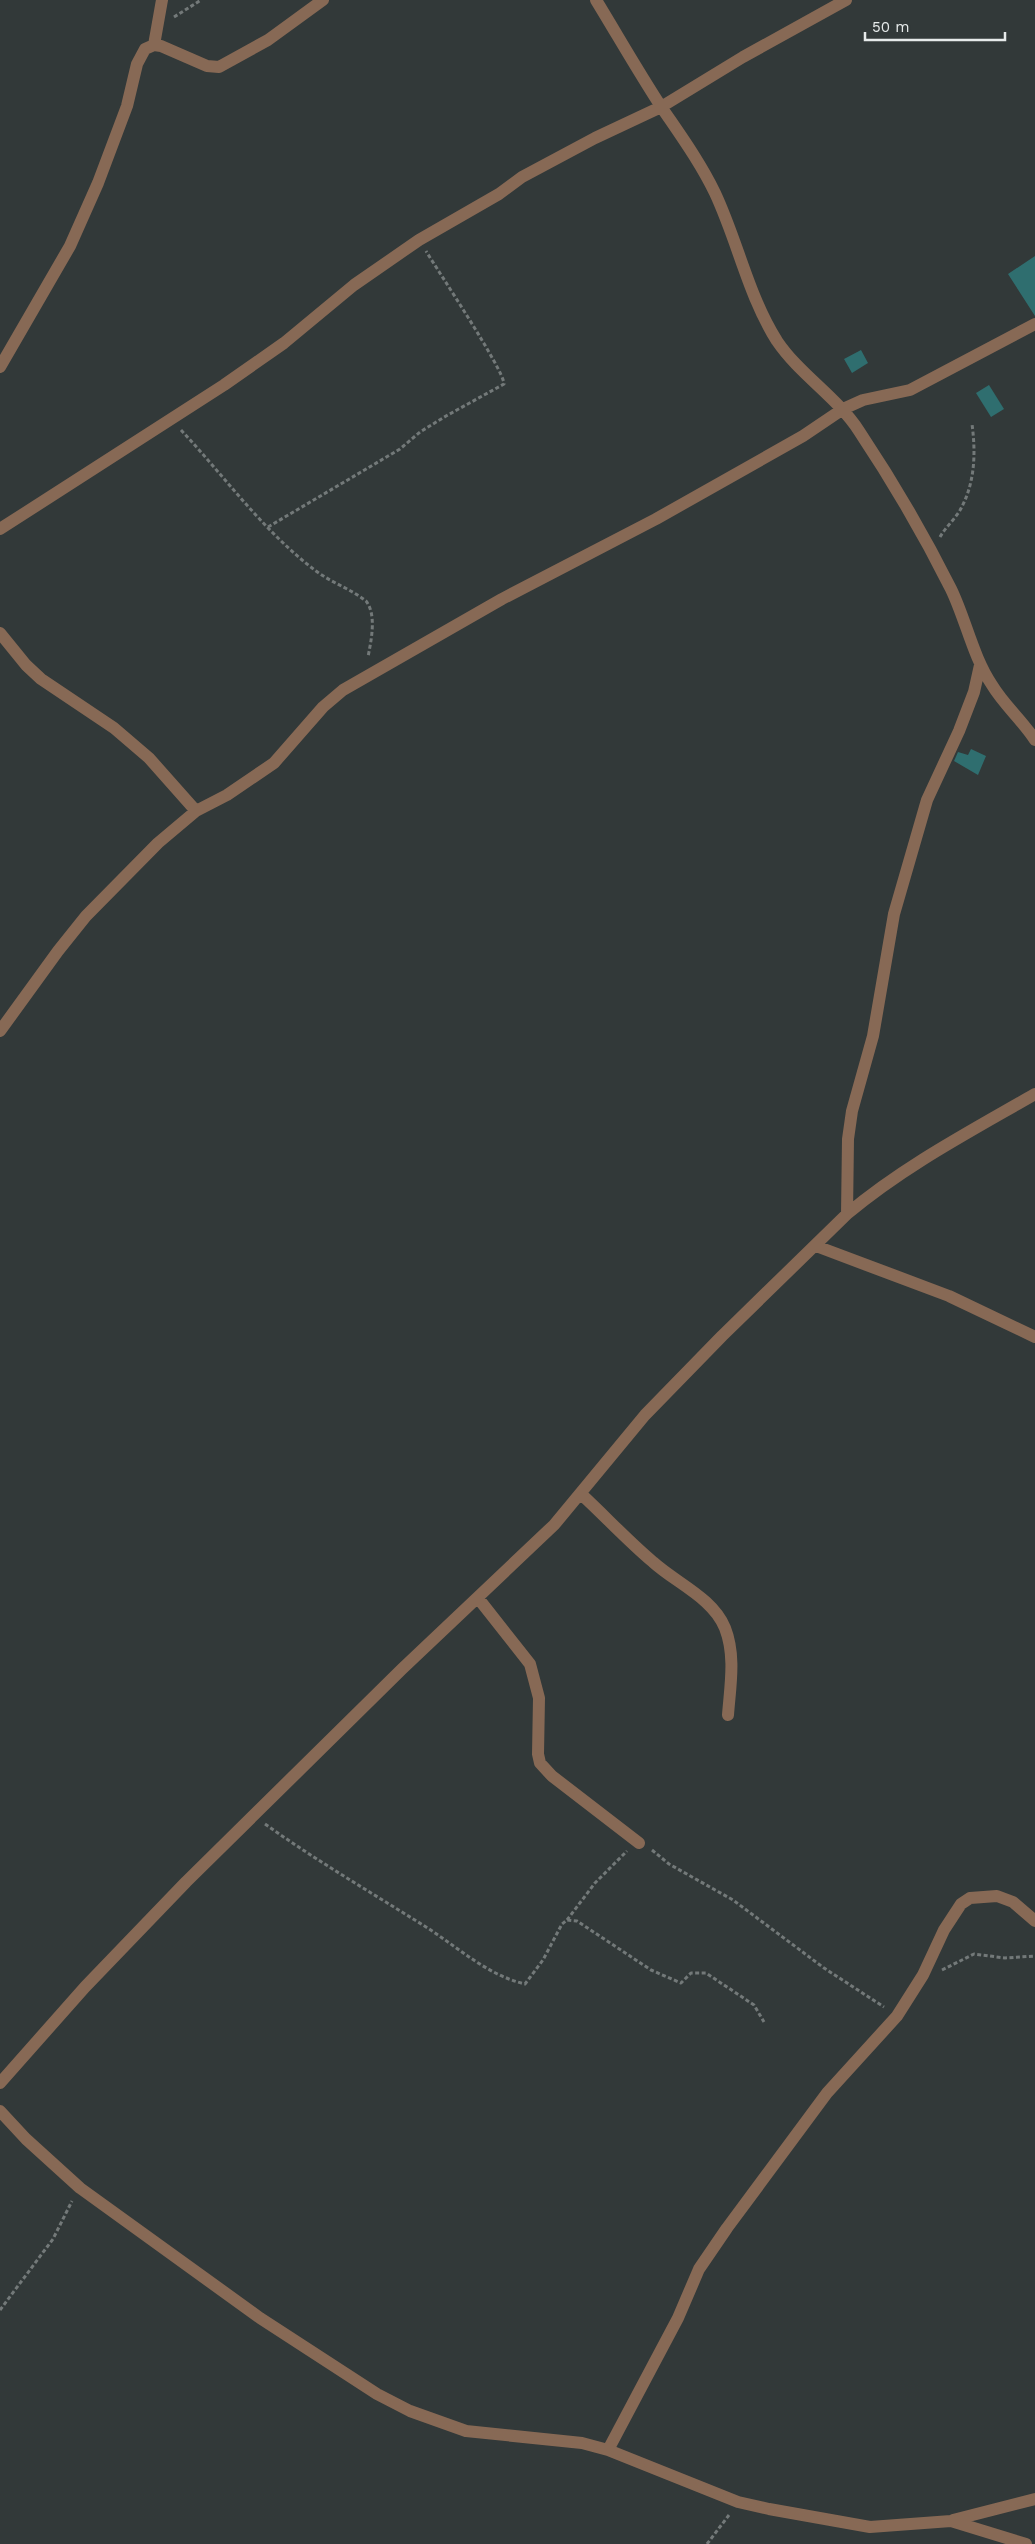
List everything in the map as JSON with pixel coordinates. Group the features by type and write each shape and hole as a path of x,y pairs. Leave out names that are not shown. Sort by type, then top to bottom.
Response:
{"street":[{"path":"154,45 162,0"},
{"path":"0,367 70,246 111,149 127,106 138,64 145,49 154,45 207,66 219,67 268,40 323,0"},
{"path":"596,0 661,107 689,145 715,193 752,294 778,342 805,372 844,409 905,504 932,554 968,628 980,665 992,686 1035,740"},
{"path":"0,529 39,506 170,418 224,385 284,343 354,285 420,240 499,194 522,177 595,138 661,107 743,57 846,0"},
{"path":"0,1031 86,916 158,843 196,811 227,796 274,763 323,707 343,690 502,599 656,519 803,436 844,409 863,400 910,390 1035,324"},
{"path":"0,632 26,665 41,679 114,728 155,765 196,811"},
{"path":"847,1214 848,1139 852,1111 873,1036 894,914 926,800 959,731 974,692 980,665"},
{"path":"0,2083 85,1987 252,1815 554,1525 645,1415 722,1336 847,1214 869,1195 923,1160 1035,1094"},
{"path":"816,1246 949,1296 1035,1337"},
{"path":"581,1494 653,1563 698,1596 716,1613 725,1628 730,1645 732,1664 728,1715"},
{"path":"478,1598 530,1664 539,1698 538,1745 540,1763 552,1776 639,1843"},
{"path":"608,2450 678,2318 700,2270 727,2228 827,2093 897,2016 923,1975 944,1930 961,1904 970,1898 990,1895 1013,1902 1035,1921"},
{"path":"0,2111 26,2139 80,2188 260,2318 397,2405 466,2431 582,2443 608,2450 738,2502 870,2527 952,2520 1035,2499"},
{"path":"952,2520 1026,2544"}],"path":[{"path":"156,27 201,0"},
{"path":"268,528 400,449 420,432 446,416 504,384 504,380 492,359 420,240"},
{"path":"170,418 268,528 317,572 360,597 369,605 372,632 365,677"},
{"path":"932,554 942,534 960,510 972,478 974,445 972,424"},
{"path":"252,1815 356,1886 435,1933 469,1958 511,1980 526,1984 543,1960 562,1924 595,1883 622,1855 639,1843 657,1852 669,1864 733,1900 824,1968 897,2016"},
{"path":"567,1920 577,1921 589,1927 651,1970 681,1983 691,1973 706,1973 754,2005 764,2022"},
{"path":"923,1975 931,1975 960,1963 974,1954 1006,1958 1035,1956"},
{"path":"0,2310 53,2239 80,2188"},
{"path":"707,2544 738,2502"}],"building":[{"path":"1035,256 1035,316 1008,274"},
{"path":"861,350 868,363 852,373 844,359"},
{"path":"989,385 1004,409 991,417 976,393"},
{"path":"971,749 986,756 978,775 954,761 958,752 968,755"}]}
